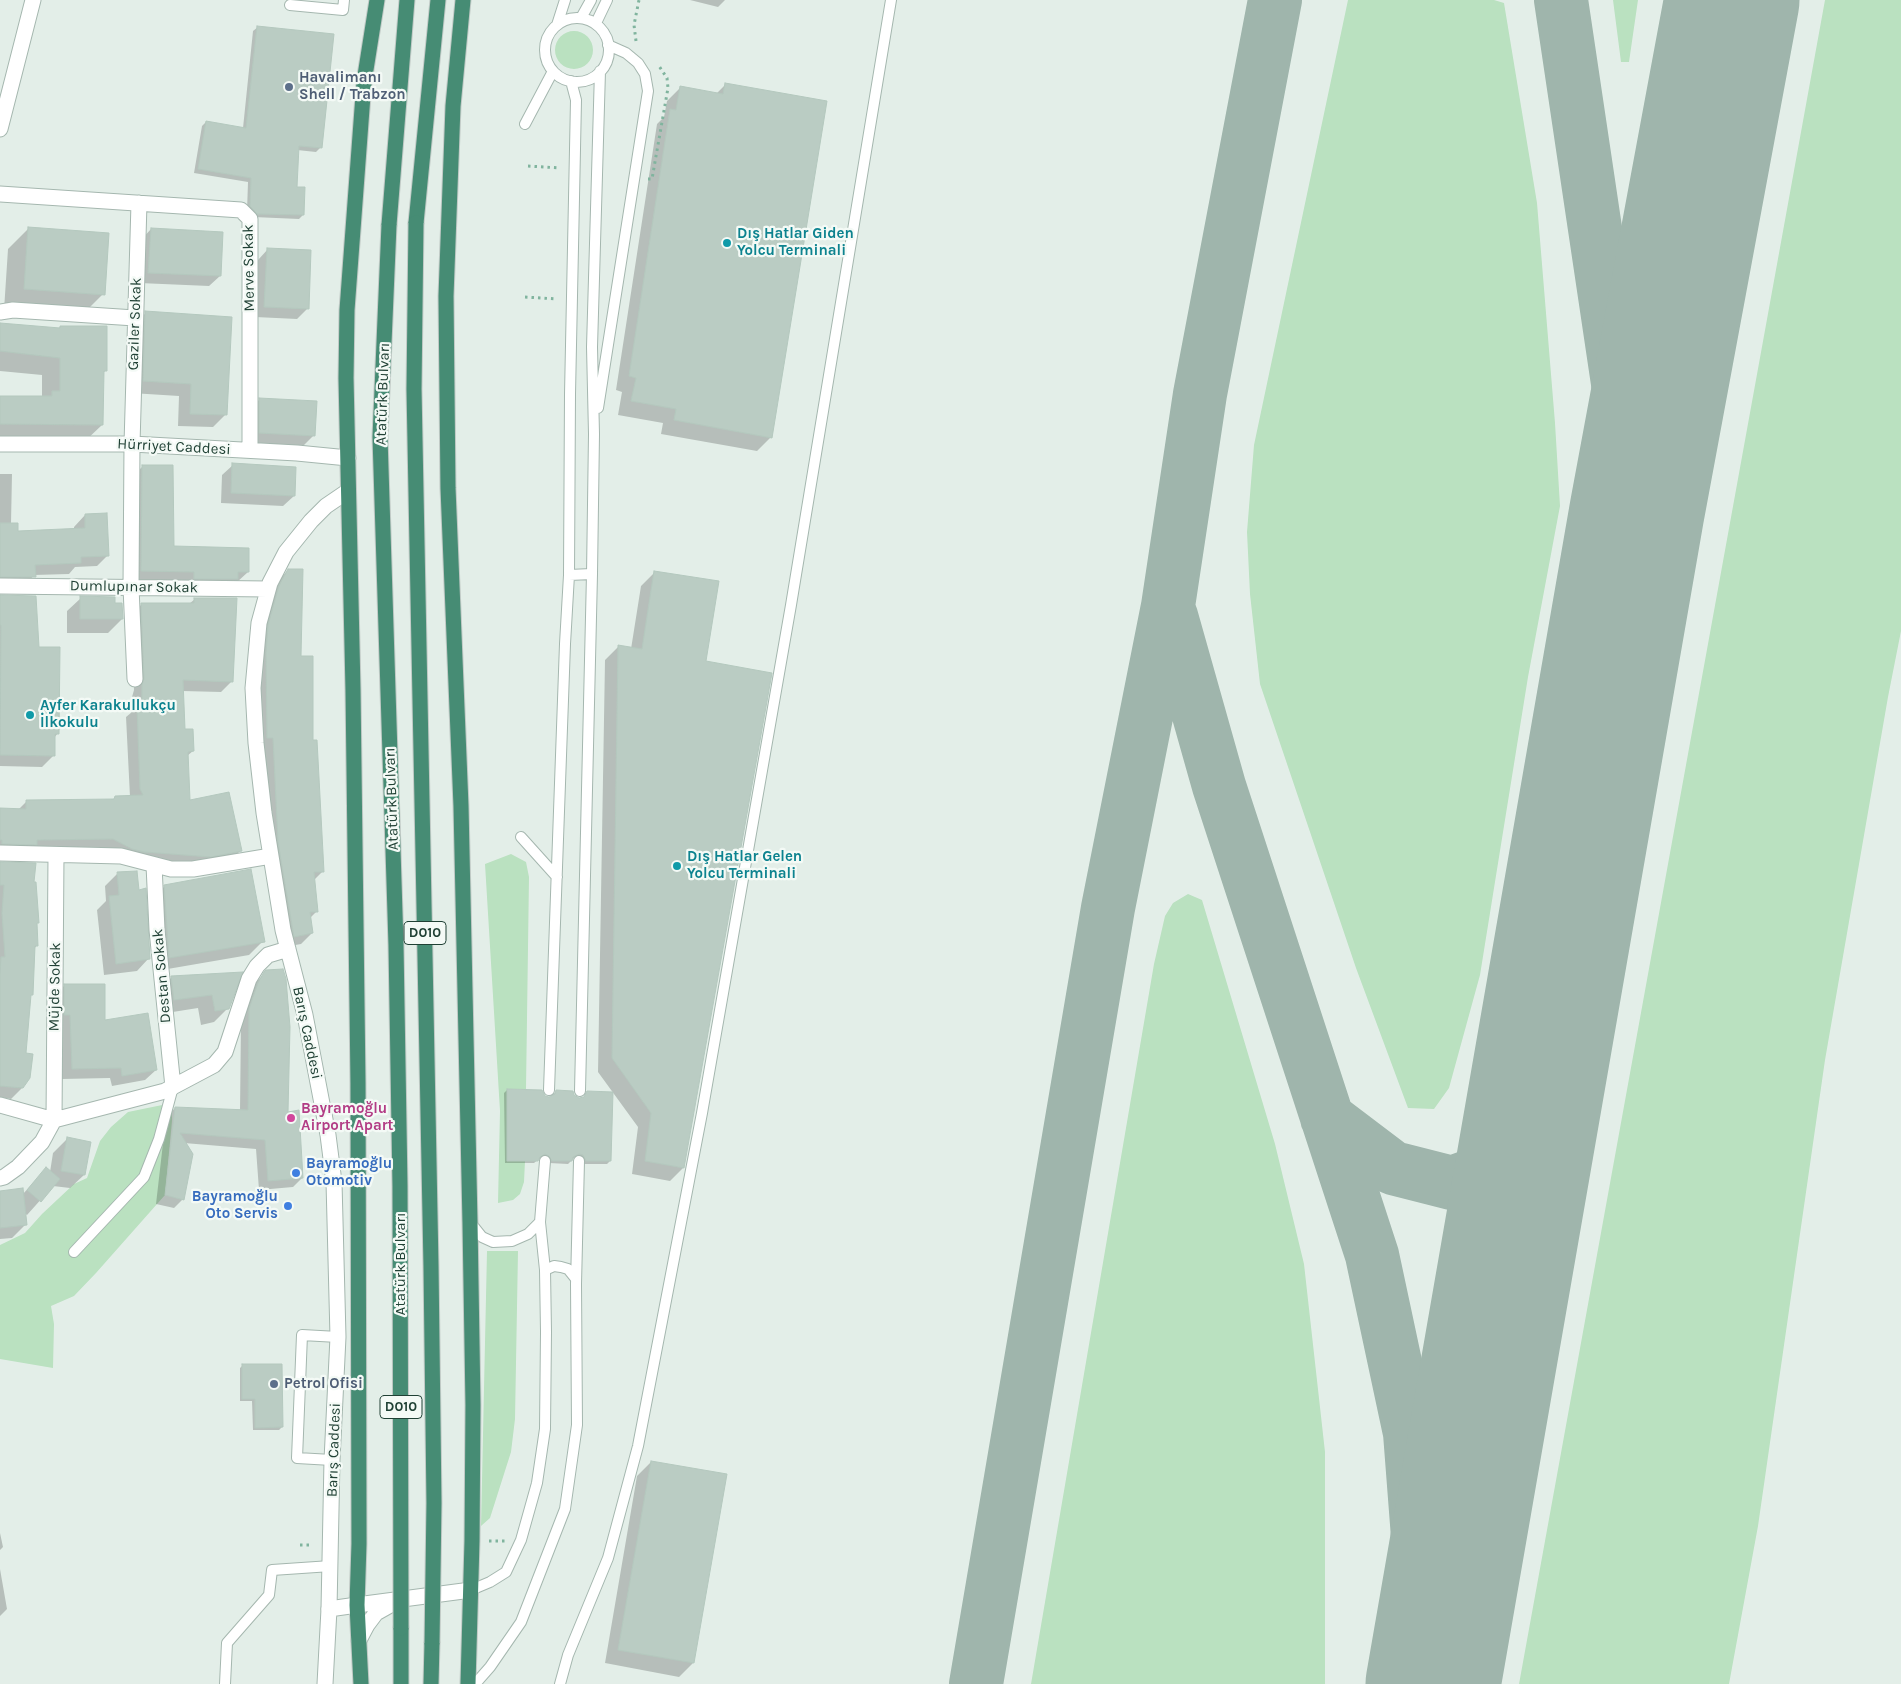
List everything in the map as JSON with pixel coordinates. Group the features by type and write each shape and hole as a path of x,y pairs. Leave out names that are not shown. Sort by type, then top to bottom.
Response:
{"highway":[{"path":"361,1684 357,1605 359,1524 358,1083 353,690 346,378 347,310 364,82 377,0"},
{"name":"Atatürk Bulvarı","path":"401,1684 400,1196 396,945 380,437 389,225 407,0"},
{"name":"Atatürk Bulvarı","path":"431,1684 434,1503 414,389 416,223 438,0"},
{"path":"463,0 453,106 446,296 448,488 461,806 470,1222 472,1405 468,1684"}],"street":[{"path":"0,130 33,0"},
{"name":"Merve Sokak","path":"0,194 241,210 250,219 250,450"},
{"name":"Gaziler Sokak","path":"135,679 132,588 132,444 139,203"},
{"path":"0,312 13,310 135,318"},
{"name":"Hürriyet Caddesi","path":"0,444 132,444 297,453 348,458"},
{"name":"Barış Caddesi","path":"325,1684 331,1566 332,1460 338,1337 333,1166 305,1015 283,930 256,743 253,688 259,623 268,589 286,552 311,520 326,506 348,491"},
{"name":"Dumlupınar Sokak","path":"0,586 268,589"},
{"path":"0,853 121,856 171,869 193,869 271,856"},
{"name":"Müjde Sokak","path":"54,1120 56,854"},
{"name":"Destan Sokak","path":"154,865 158,930 173,1087"},
{"path":"0,1105 54,1120 164,1091 214,1066 226,1052 249,979 257,966 268,955 288,949"},
{"path":"0,1178 18,1167 42,1142 54,1120"},
{"path":"329,1609 470,1590"},
{"path":"359,1640 366,1625 376,1613 400,1600"}],"lane":[{"path":"290,5 343,10 344,0"},
{"path":"557,25 566,0"},
{"path":"581,18 591,0"},
{"path":"596,23 608,0"},
{"path":"560,1684 568,1655 608,1558 638,1446 702,1112 790,615 891,0"},
{"path":"581,18 596,23 602,30 608,45 608,56 600,71 592,78 570,81 553,71 548,62 546,42 550,32 564,20 581,18"},
{"path":"594,434 648,91 645,74 638,63 626,53 608,45"},
{"path":"525,124 553,71"},
{"path":"580,1091 592,574 594,434 592,347 600,71"},
{"path":"549,1090 569,575 570,394 576,100 570,81"},
{"path":"569,575 592,574"},
{"path":"521,837 557,877"},
{"path":"74,1252 144,1177 159,1139 173,1087"},
{"path":"470,1590 490,1582 506,1572 521,1540 537,1483 545,1429 545,1270 540,1222 545,1161"},
{"path":"475,1684 490,1667 520,1622 565,1509 577,1425 576,1279 579,1161"},
{"path":"470,1222 482,1237 493,1242 512,1241 520,1238 528,1234 540,1222"},
{"path":"545,1270 554,1266 568,1269 576,1279"},
{"path":"332,1460 297,1458 302,1335 338,1337"},
{"path":"225,1684 227,1643 269,1595 272,1570 331,1566"}],"green space":[{"path":"1348,0 1494,0 1504,3 1537,203 1555,423 1560,506 1528,677 1480,975 1449,1088 1434,1109 1408,1108 1356,968 1260,684 1250,594 1247,532 1254,445"},
{"path":"1613,0 1638,0 1629,62 1621,62"},
{"path":"1825,0 1901,0 1901,631 1825,1060 1758,1526 1729,1684 1519,1684"},
{"path":"574,31 588,36 593,50 588,64 574,69 560,64 555,50 560,36"},
{"path":"511,854 526,862 529,877 526,1089 507,1089 507,1160 525,1161 524,1182 520,1194 513,1200 498,1203 500,1111 485,864"},
{"path":"1188,894 1202,900 1275,1144 1304,1264 1325,1452 1325,1684 1031,1684 1154,964 1165,916 1173,903"},
{"path":"172,1103 165,1195 74,1296 51,1306 54,1324 53,1368 0,1359 0,1245 25,1233 74,1184 87,1178 100,1141 111,1127 128,1112"},
{"path":"487,1251 518,1251 515,1419 511,1452 490,1518 481,1526"}],"building":[{"path":"257,26 334,34 322,148 299,146 297,187 305,187 304,215 257,214 250,206 251,178 198,169 206,121 246,128"},
{"name":"Dış Hatlar Giden Yolcu Terminali","path":"725,83 827,101 772,438 674,420 676,409 631,401 636,378 629,376 670,109 676,110 680,86 723,94"},
{"path":"28,227 109,233 105,295 24,289"},
{"path":"151,228 223,232 221,276 148,273"},
{"path":"267,248 311,250 309,309 264,307"},
{"path":"145,311 232,317 227,415 190,414 191,384 143,381"},
{"path":"0,323 60,328 60,326 107,326 107,371 104,371 103,425 0,424 0,396 52,396 52,391 60,391 60,358 0,351"},
{"path":"259,398 317,401 315,436 259,433"},
{"path":"232,463 296,467 295,496 231,493"},
{"path":"142,465 173,465 174,546 249,548 249,572 238,572 238,579 194,579 194,572 141,571"},
{"path":"107,513 109,556 81,557 81,563 35,565 36,577 0,577 0,523 18,523 18,531 85,528 85,514"},
{"path":"288,569 303,569 301,656 313,656 313,740 317,740 324,872 314,872 318,912 310,912 313,933 294,937 278,842 273,738 267,738 266,653 268,625 279,586"},
{"name":"Dış Hatlar Gelen Yolcu Terminali","path":"654,571 719,581 706,661 772,673 684,1168 645,1161 651,1113 612,1058 618,645 642,649"},
{"name":"Ayfer Karakullukçu İlkokulu","path":"0,595 36,596 39,647 60,647 59,734 55,734 55,756 0,755"},
{"path":"80,596 115,597 115,603 122,603 123,619 80,619"},
{"path":"194,598 237,598 233,682 183,680 185,729 193,729 194,751 188,752 190,800 229,792 242,851 211,857 144,852 132,849 113,839 37,840 37,845 2,844 2,840 0,840 0,808 26,809 26,800 114,799 115,796 143,795 140,789 137,705 142,705 142,685 144,679 141,603 194,603"},
{"path":"0,862 36,863 34,882 36,882 39,923 37,923 38,946 35,946 33,995 31,995 26,1053 33,1054 30,1078 23,1088 0,1086 0,975 1,957 5,957 2,913 4,885 0,885"},
{"path":"251,869 265,942 169,958 164,885"},
{"path":"137,871 139,890 146,888 150,959 116,964 109,896 119,895 117,872"},
{"path":"283,969 286,979 290,1027 288,1112 299,1110 303,1178 268,1181 265,1140 180,1133 193,1154 184,1200 165,1195 175,1107 248,1110 249,1009 264,972 266,970"},
{"path":"243,972 229,1009 215,1011 212,995 174,1000 171,976"},
{"path":"64,984 105,984 105,1020 148,1013 157,1070 122,1076 121,1068 72,1069 70,1015 64,1015"},
{"path":"507,1089 542,1090 545,1096 549,1097 555,1094 556,1090 573,1091 574,1095 579,1098 584,1097 587,1091 613,1092 611,1161 586,1161 583,1155 579,1154 573,1157 572,1161 552,1161 545,1154 538,1161 507,1161"},
{"path":"67,1137 91,1142 85,1175 61,1171"},
{"path":"46,1167 60,1179 41,1202 27,1190"},
{"path":"23,1188 27,1225 0,1228 0,1191"},
{"path":"242,1364 282,1364 283,1427 255,1428 255,1399 242,1399"},
{"path":"651,1461 727,1474 694,1663 618,1650"}],"taxiway":[{"path":"976,1684 1108,908 1168,606 1200,394 1275,0"},
{"path":"1561,0 1637,511"},
{"path":"1171,616 1219,786 1372,1255 1410,1433 1421,1576 1419,1684"},
{"path":"1327,1118 1393,1168 1452,1183 1488,1170 1531,1129"}],"runway":[{"path":"1433,1684 1637,511 1732,0"}],"place":[{"name":"Havalimanı Shell / Trabzon","path":"289,87"},
{"name":"Dış Hatlar Giden Yolcu Terminali","path":"727,243"},
{"name":"Ayfer Karakullukçu İlkokulu","path":"30,715"},
{"name":"Dış Hatlar Gelen Yolcu Terminali","path":"677,866"},
{"name":"Bayramoğlu Airport Apart","path":"291,1118"},
{"name":"Bayramoğlu Otomotiv","path":"296,1173"},
{"name":"Bayramoğlu Oto Servis","path":"288,1206"},
{"name":"Petrol Ofisi","path":"274,1384"}]}
